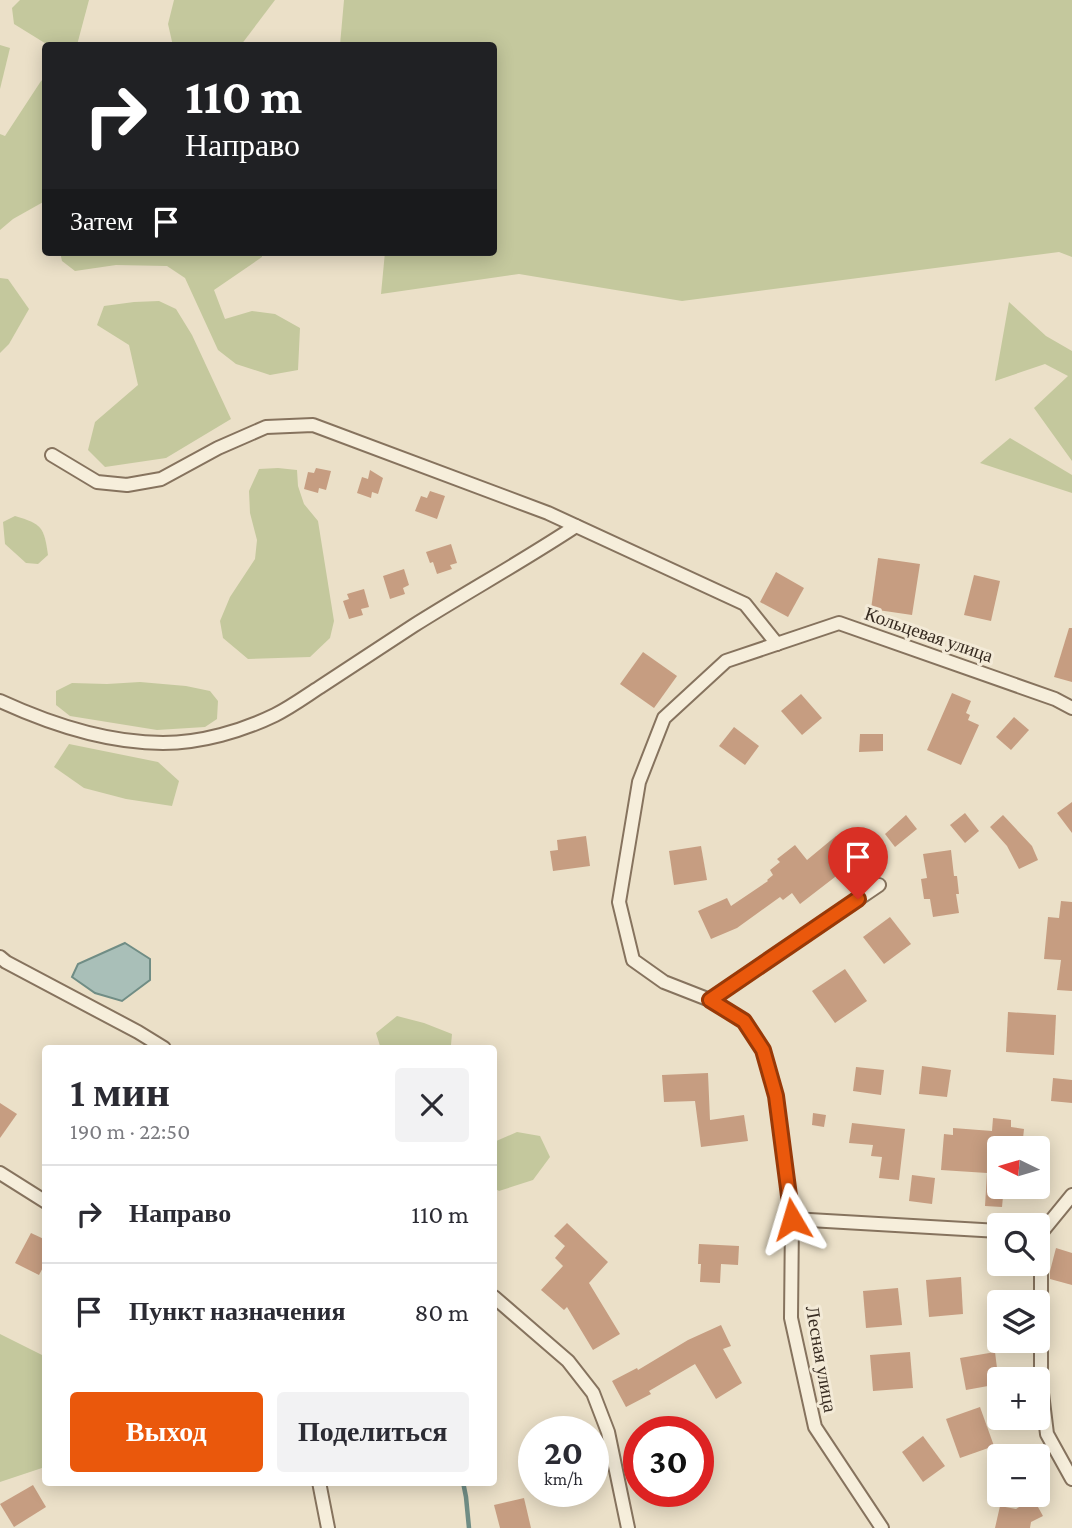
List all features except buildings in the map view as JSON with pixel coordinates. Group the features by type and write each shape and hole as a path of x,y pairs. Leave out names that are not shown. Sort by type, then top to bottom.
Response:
{"street":[{"path":"52,456 97,482 127,485 161,479 218,448 266,427 313,425 548,513 745,604 777,644"},
{"path":"0,701 63,725 131,741 164,743 204,738 247,727 278,714 576,526"},
{"name":"Кольцевая улица","path":"792,1219 776,1096 763,1050 744,1021 710,1000 664,982 633,960 620,902 639,782 664,718 726,661 839,623 1055,699 1072,708"},
{"path":"710,1000 879,885"},
{"path":"0,957 159,1045"},
{"path":"0,1173 42,1199"},
{"path":"1050,1220 1072,1195"},
{"path":"792,1219 987,1230"},
{"name":"Лесная улица","path":"792,1219 792,1318 815,1427 882,1528"},
{"path":"1040,1276 1041,1385 1046,1434 1072,1479"},
{"path":"497,1300 568,1361 593,1393 608,1432 628,1528"},
{"path":"319,1486 328,1528"}],"green space":[{"path":"20,0 89,0 78,42 43,42 14,24 12,8"},
{"path":"174,0 275,0 243,42 172,42 168,24"},
{"path":"344,0 1072,0 1072,257 1059,252 682,301 519,274 381,294 385,256 497,256 497,42 340,42"},
{"path":"0,45 10,48 0,89"},
{"path":"41,81 42,203 13,219 0,230 0,134 5,136"},
{"path":"61,256 262,256 214,290 225,319 252,311 275,314 300,328 298,370 270,375 236,364 218,350 185,278 167,266 116,265 75,271 62,261"},
{"path":"0,278 8,279 29,309 9,344 0,353"},
{"path":"159,301 176,309 192,335 231,419 166,458 105,467 88,450 95,422 138,385 129,345 97,325 104,306"},
{"path":"1009,302 1046,336 1072,351 1072,461 1034,408 1068,376 1045,364 995,381"},
{"path":"1010,438 1072,475 1072,493 980,463"},
{"path":"259,469 297,470 298,486 304,504 318,521 334,621 330,638 310,657 248,659 223,638 220,621 230,597 255,559 257,540 250,513 249,491"},
{"path":"15,516 36,524 43,532 48,555 38,564 26,563 5,544 3,522"},
{"path":"140,682 210,691 218,701 217,719 205,727 157,730 70,716 56,705 56,691 72,683"},
{"path":"69,744 158,762 179,781 172,806 126,799 84,788 54,767"},
{"path":"397,1016 452,1034 451,1045 380,1045 376,1033"},
{"path":"517,1132 540,1136 550,1157 533,1180 499,1191 497,1141"},
{"path":"0,1334 42,1355 42,1468 0,1482"}],"water":[{"path":"125,943 150,959 150,980 122,1001 95,993 72,977 78,964"}],"waterway":[{"path":"464,1486 469,1528"}],"route":[{"path":"792,1219 776,1096 763,1050 744,1021 710,1000 858,899"}]}
